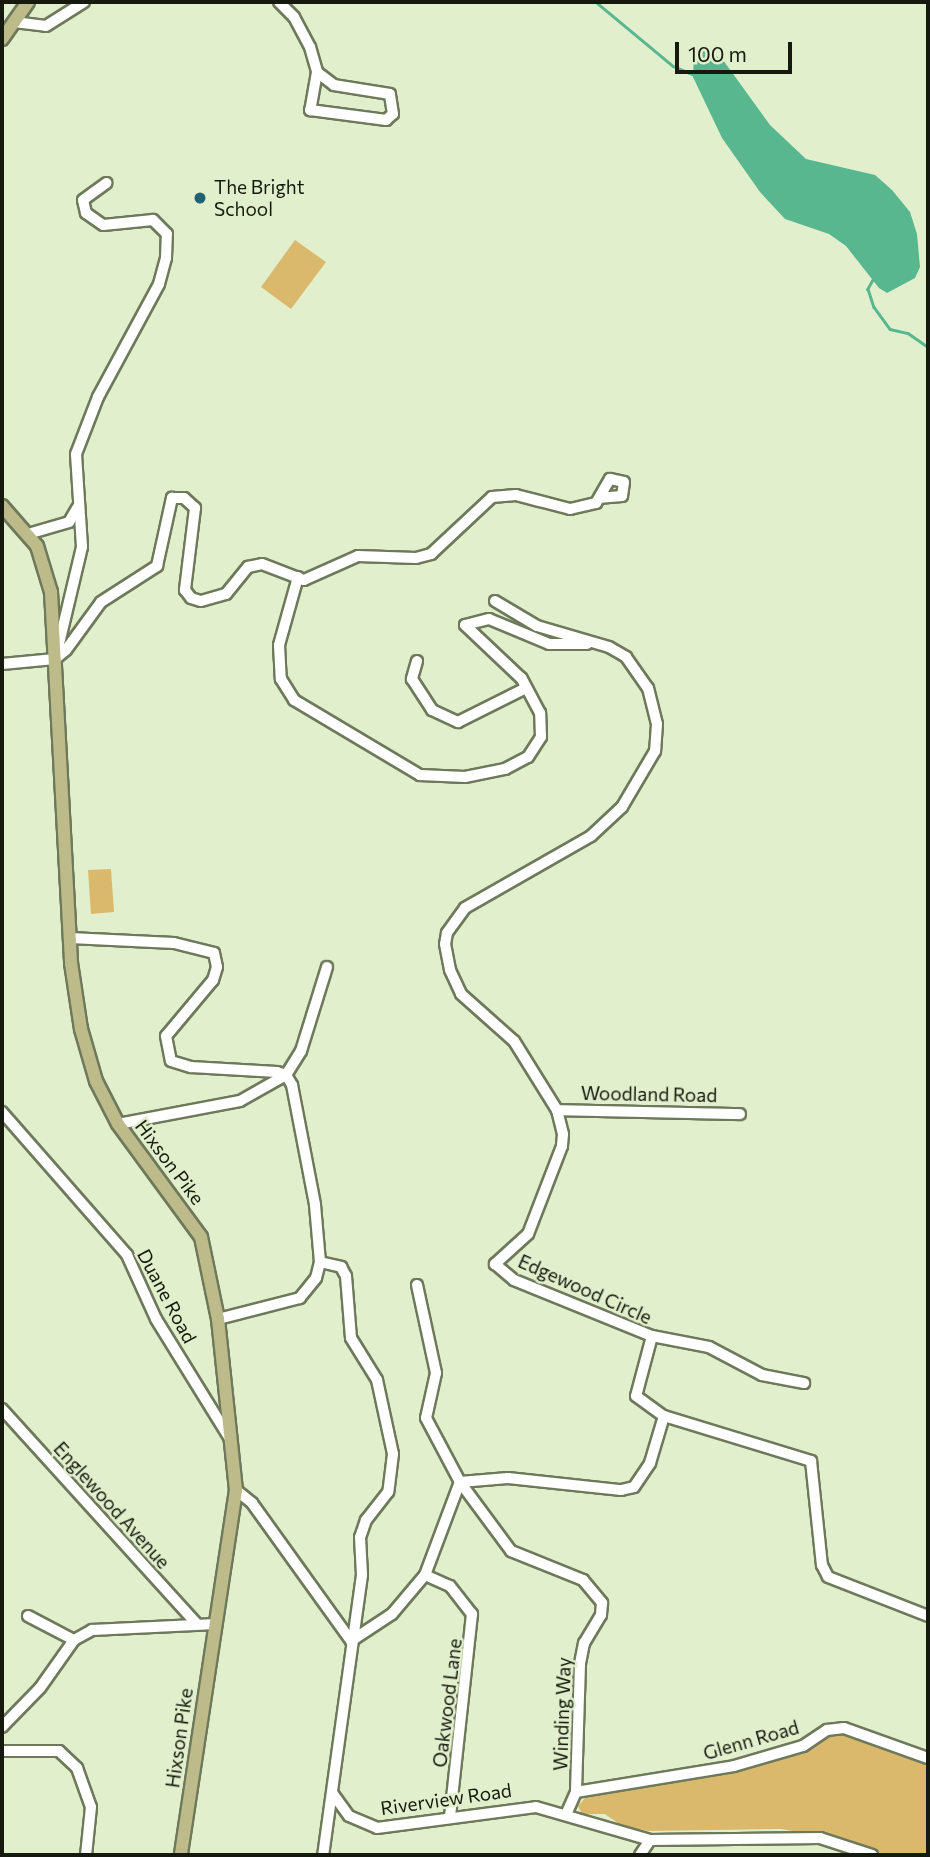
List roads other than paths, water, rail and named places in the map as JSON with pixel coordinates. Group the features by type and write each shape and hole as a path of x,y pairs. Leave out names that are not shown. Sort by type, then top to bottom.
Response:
{"main road":[{"path":"2,39 28,2"},
{"name":"Hixson Pike","path":"2,506 28,534 45,564 51,592 70,938 81,1029 96,1081 118,1124 201,1237 218,1319 236,1490 181,1855"}],"street":[{"path":"14,22 46,26 84,2"},
{"path":"279,2 303,30 317,72 310,110 386,120 393,114 390,94 334,85 317,72"},
{"path":"55,659 79,570 76,454 111,376 159,284 167,234 153,220 115,226 95,221 83,200 106,183"},
{"path":"2,664 55,659 66,650 102,602 158,566 172,498 184,498 195,508 186,579 191,598 213,600 226,594 248,567 262,564 304,580 358,556 416,558 431,554 492,497 516,495 570,509 601,498"},
{"path":"28,534 69,522 77,507"},
{"path":"299,577 279,645 281,679 287,690 294,701 420,775 465,777 505,769 528,757 541,737 540,713 526,688 465,625 489,619 549,644 593,643"},
{"path":"495,601 537,626 593,643 626,657 642,677 654,703 655,751 622,807 591,836 465,908 444,944 461,993 514,1041 557,1110"},
{"path":"417,661 412,679 432,710 458,722 526,688"},
{"path":"70,938 173,943 214,953 217,967 213,980 166,1036 172,1061 191,1068 286,1075"},
{"path":"118,1124 240,1101 286,1075 301,1051 327,967"},
{"path":"218,1319 300,1298 313,1286 320,1262 311,1178 286,1075"},
{"name":"Woodland Road","path":"557,1110 740,1114"},
{"name":"Edgewood Circle","path":"557,1110 562,1146 528,1234 495,1264 514,1280 652,1336 636,1396 664,1416"},
{"name":"Duane Road","path":"2,1112 127,1255 156,1319 232,1442"},
{"path":"320,1262 341,1267 346,1276 351,1338 377,1380 393,1454 388,1492 362,1527 362,1575 323,1855"},
{"path":"351,1641 392,1614 425,1575 460,1482 426,1418 436,1373 416,1285"},
{"path":"652,1336 709,1347 762,1375 804,1383"},
{"name":"Englewood Avenue","path":"2,1409 197,1624"},
{"path":"460,1482 508,1478 621,1490 634,1487 650,1463 664,1416 811,1461 822,1565 828,1577 928,1616"},
{"name":"Winding Way","path":"460,1482 511,1551 583,1580 602,1603 601,1615 584,1643 580,1664 576,1792 566,1814"},
{"path":"236,1490 252,1503 351,1641"},
{"name":"Oakwood Lane","path":"425,1575 450,1586 466,1601 473,1623 450,1818"},
{"path":"28,1616 74,1640"},
{"path":"2,1727 40,1688 74,1640 92,1630 216,1624"},
{"name":"Glenn Road","path":"576,1792 734,1766 803,1746 827,1730 844,1728 928,1758"},
{"path":"2,1751 59,1751 77,1768 91,1807 86,1855"},
{"name":"Riverview Road","path":"333,1794 349,1816 377,1828 517,1806 566,1814 650,1840 820,1838 872,1855"},
{"path":"640,1855 650,1840"}],"waterway":[{"path":"596,2 673,66 694,75"},
{"path":"874,278 868,289 874,307 890,329 908,333 928,347"}],"place":[{"name":"The Bright School","path":"200,198"}]}
